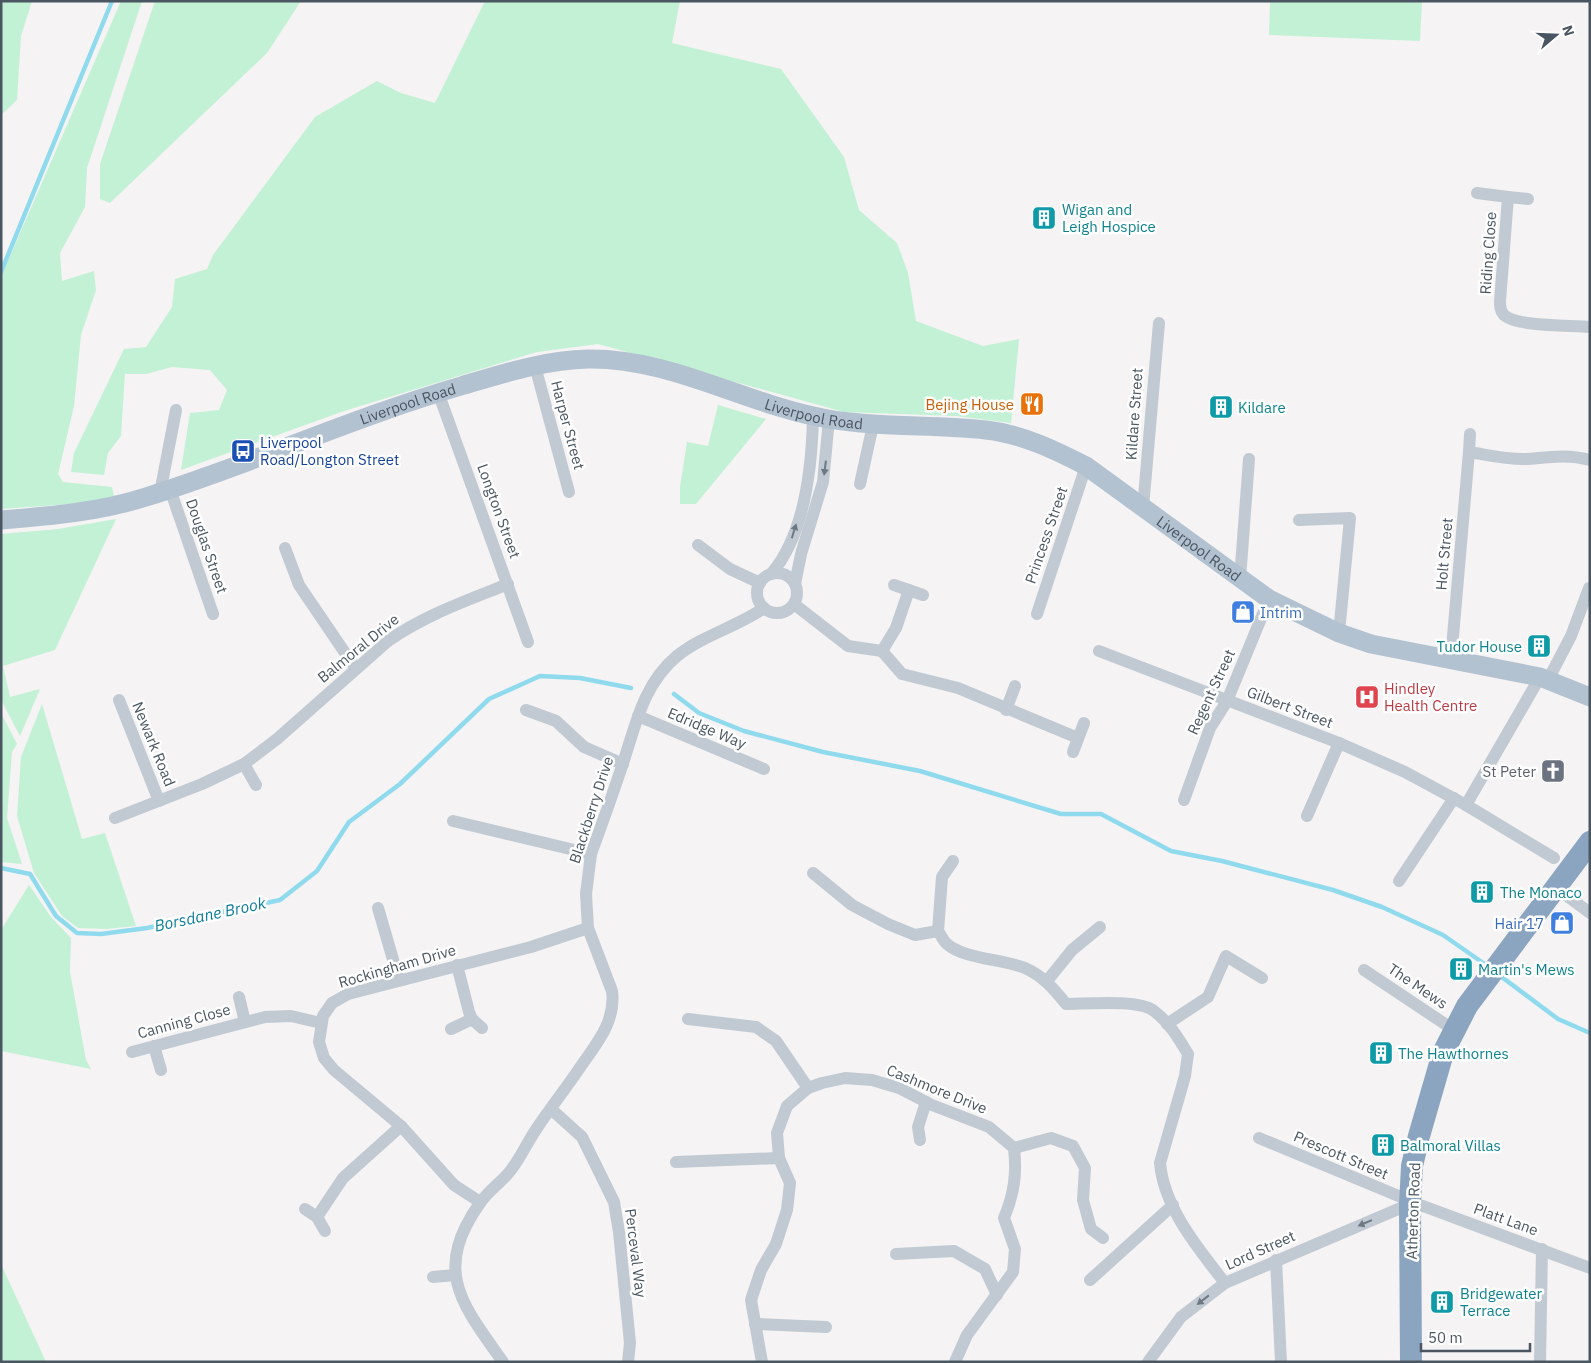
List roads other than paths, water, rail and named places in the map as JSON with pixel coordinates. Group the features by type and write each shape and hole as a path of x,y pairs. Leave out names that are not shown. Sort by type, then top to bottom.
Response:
{"highway":[{"name":"Atherton Road","path":"1411,1362 1410,1204 1412,1166 1443,1053 1467,1006 1590,842"}],"main road":[{"name":"Liverpool Road","path":"1,520 103,508 165,491 438,392 535,366 586,359 654,367 821,418 873,425 987,430 1022,438 1059,452 1086,466 1269,599 1339,633 1371,644 1544,679 1590,697"}],"street":[{"name":"Riding Close","path":"1477,193 1508,197 1500,301 1504,315 1519,321 1590,327"},
{"path":"1508,197 1528,199"},
{"name":"Kildare Street","path":"1143,508 1159,322"},
{"name":"Harper Street","path":"535,366 569,492"},
{"name":"Longton Street","path":"438,392 528,642"},
{"path":"165,491 176,410"},
{"path":"821,418 822,482 800,554 795,584 796,598 794,604 783,612 777,613 764,608 757,593 760,583 771,574 785,555 803,500 821,418"},
{"path":"860,484 873,425"},
{"name":"Holt Street","path":"1451,659 1470,434"},
{"path":"1469,452 1506,458 1527,459 1566,455 1590,460"},
{"path":"1240,579 1249,459"},
{"name":"Princess Street","path":"1038,614 1086,466"},
{"name":"Douglas Street","path":"165,491 213,614"},
{"path":"1299,520 1350,518 1339,633"},
{"path":"698,545 730,569 760,583"},
{"path":"284,548 299,585 356,668"},
{"path":"771,574 782,574 795,584"},
{"name":"Balmoral Drive","path":"115,818 244,764 277,739 388,641 421,620 508,584"},
{"path":"894,584 923,595"},
{"path":"1466,805 1570,636 1589,588"},
{"path":"882,651 896,628 909,590"},
{"name":"Regent Street","path":"1184,800 1210,728 1227,700 1269,599"},
{"path":"794,604 848,646 882,651 902,674 958,688 1006,710 1078,738"},
{"name":"Blackberry Drive","path":"503,1362 466,1309 458,1292 455,1275 459,1244 480,1202 514,1167 550,1109 603,1034 612,1009 612,991 588,928 586,894 592,854 638,716 656,678 678,656 707,637 751,617 764,608"},
{"name":"Gilbert Street","path":"1099,651 1339,744 1405,772 1454,798 1554,858"},
{"path":"1006,710 1015,686"},
{"name":"Newark Road","path":"120,700 159,801"},
{"path":"526,710 556,721 584,747 623,764"},
{"name":"Edridge Way","path":"638,716 764,769"},
{"path":"1073,752 1084,723"},
{"path":"1306,816 1339,744"},
{"path":"244,764 256,785"},
{"path":"1399,882 1454,798"},
{"path":"453,821 592,854"},
{"path":"953,861 942,877 938,930 946,943 963,952 1026,968 1047,981 1066,1004 1129,1004 1153,1010 1167,1024 1188,1054 1185,1076 1160,1163 1162,1177 1189,1237 1224,1283"},
{"path":"813,873 852,905 888,924 915,935 938,930"},
{"path":"1555,887 1590,913"},
{"path":"378,908 399,980"},
{"path":"1047,981 1072,950 1100,927"},
{"name":"Rockingham Drive","path":"321,1023 327,1010 340,998 399,980 531,947 588,928"},
{"path":"1167,1024 1208,997 1226,956 1262,978"},
{"path":"457,965 472,1019 482,1028"},
{"name":"The Mews","path":"1364,970 1454,1030"},
{"name":"Canning Close","path":"239,997 245,1022"},
{"name":"Canning Close","path":"132,1052 245,1022 281,1016 321,1023"},
{"path":"451,1030 472,1019"},
{"path":"688,1019 756,1028 776,1041 808,1088"},
{"path":"321,1023 319,1042 329,1064 401,1126 454,1185 480,1202"},
{"path":"154,1046 161,1070"},
{"name":"Cashmore Drive","path":"762,1362 751,1300 762,1270 776,1244 787,1210 790,1183 779,1158 777,1133 787,1106 808,1088 845,1078 872,1080 899,1088 926,1102 989,1128 1014,1148"},
{"path":"920,1140 918,1127 926,1102"},
{"name":"Perceval Way","path":"550,1109 582,1137 614,1202 619,1232 630,1343 628,1362"},
{"path":"317,1217 342,1178 401,1126"},
{"path":"956,1362 967,1335 1013,1272 1015,1249 1004,1218 1013,1197 1017,1170 1014,1148 1051,1138 1072,1146 1085,1168 1083,1200 1090,1229 1103,1238"},
{"name":"Prescott Street","path":"1259,1138 1401,1197 1410,1204"},
{"path":"676,1162 779,1158"},
{"name":"Platt Lane","path":"1410,1204 1423,1206 1542,1248 1590,1268"},
{"name":"Lord Street","path":"1148,1362 1181,1317 1224,1283 1410,1204"},
{"path":"1090,1280 1174,1205"},
{"path":"305,1209 317,1217 325,1231"},
{"path":"1540,1362 1542,1248"},
{"path":"896,1254 954,1251 985,1270 997,1295"},
{"path":"1276,1260 1281,1362"},
{"path":"433,1277 455,1275"},
{"path":"755,1324 826,1327"}],"waterway":[{"path":"1,272 112,1"},
{"name":"Borsdane Brook","path":"1,868 30,874 56,916 77,933 101,934 147,928 280,900 317,871 349,822 400,784 489,699 540,676 580,678 631,688"},
{"path":"674,694 699,713 744,731 823,752 920,771 1061,814 1101,814 1171,851 1222,861 1333,890 1382,907 1443,935 1489,967"},
{"path":"1499,975 1558,1019 1590,1033"}],"place":[{"name":"Wigan and Leigh Hospice","path":"1044,218"},
{"name":"Bejing House","path":"1032,404"},
{"name":"Kildare","path":"1221,407"},
{"name":"Liverpool Road/Longton Street","path":"243,451"},
{"name":"Intrim","path":"1243,612"},
{"name":"Tudor House","path":"1539,646"},
{"name":"Hindley Health Centre","path":"1367,697"},
{"name":"St Peter","path":"1553,771"},
{"name":"The Monaco","path":"1482,892"},
{"name":"Hair 17","path":"1562,923"},
{"name":"Martin's Mews","path":"1461,969"},
{"name":"The Hawthornes","path":"1381,1053"},
{"name":"Balmoral Villas","path":"1383,1145"},
{"name":"Bridgewater Terrace","path":"1442,1302"}]}
